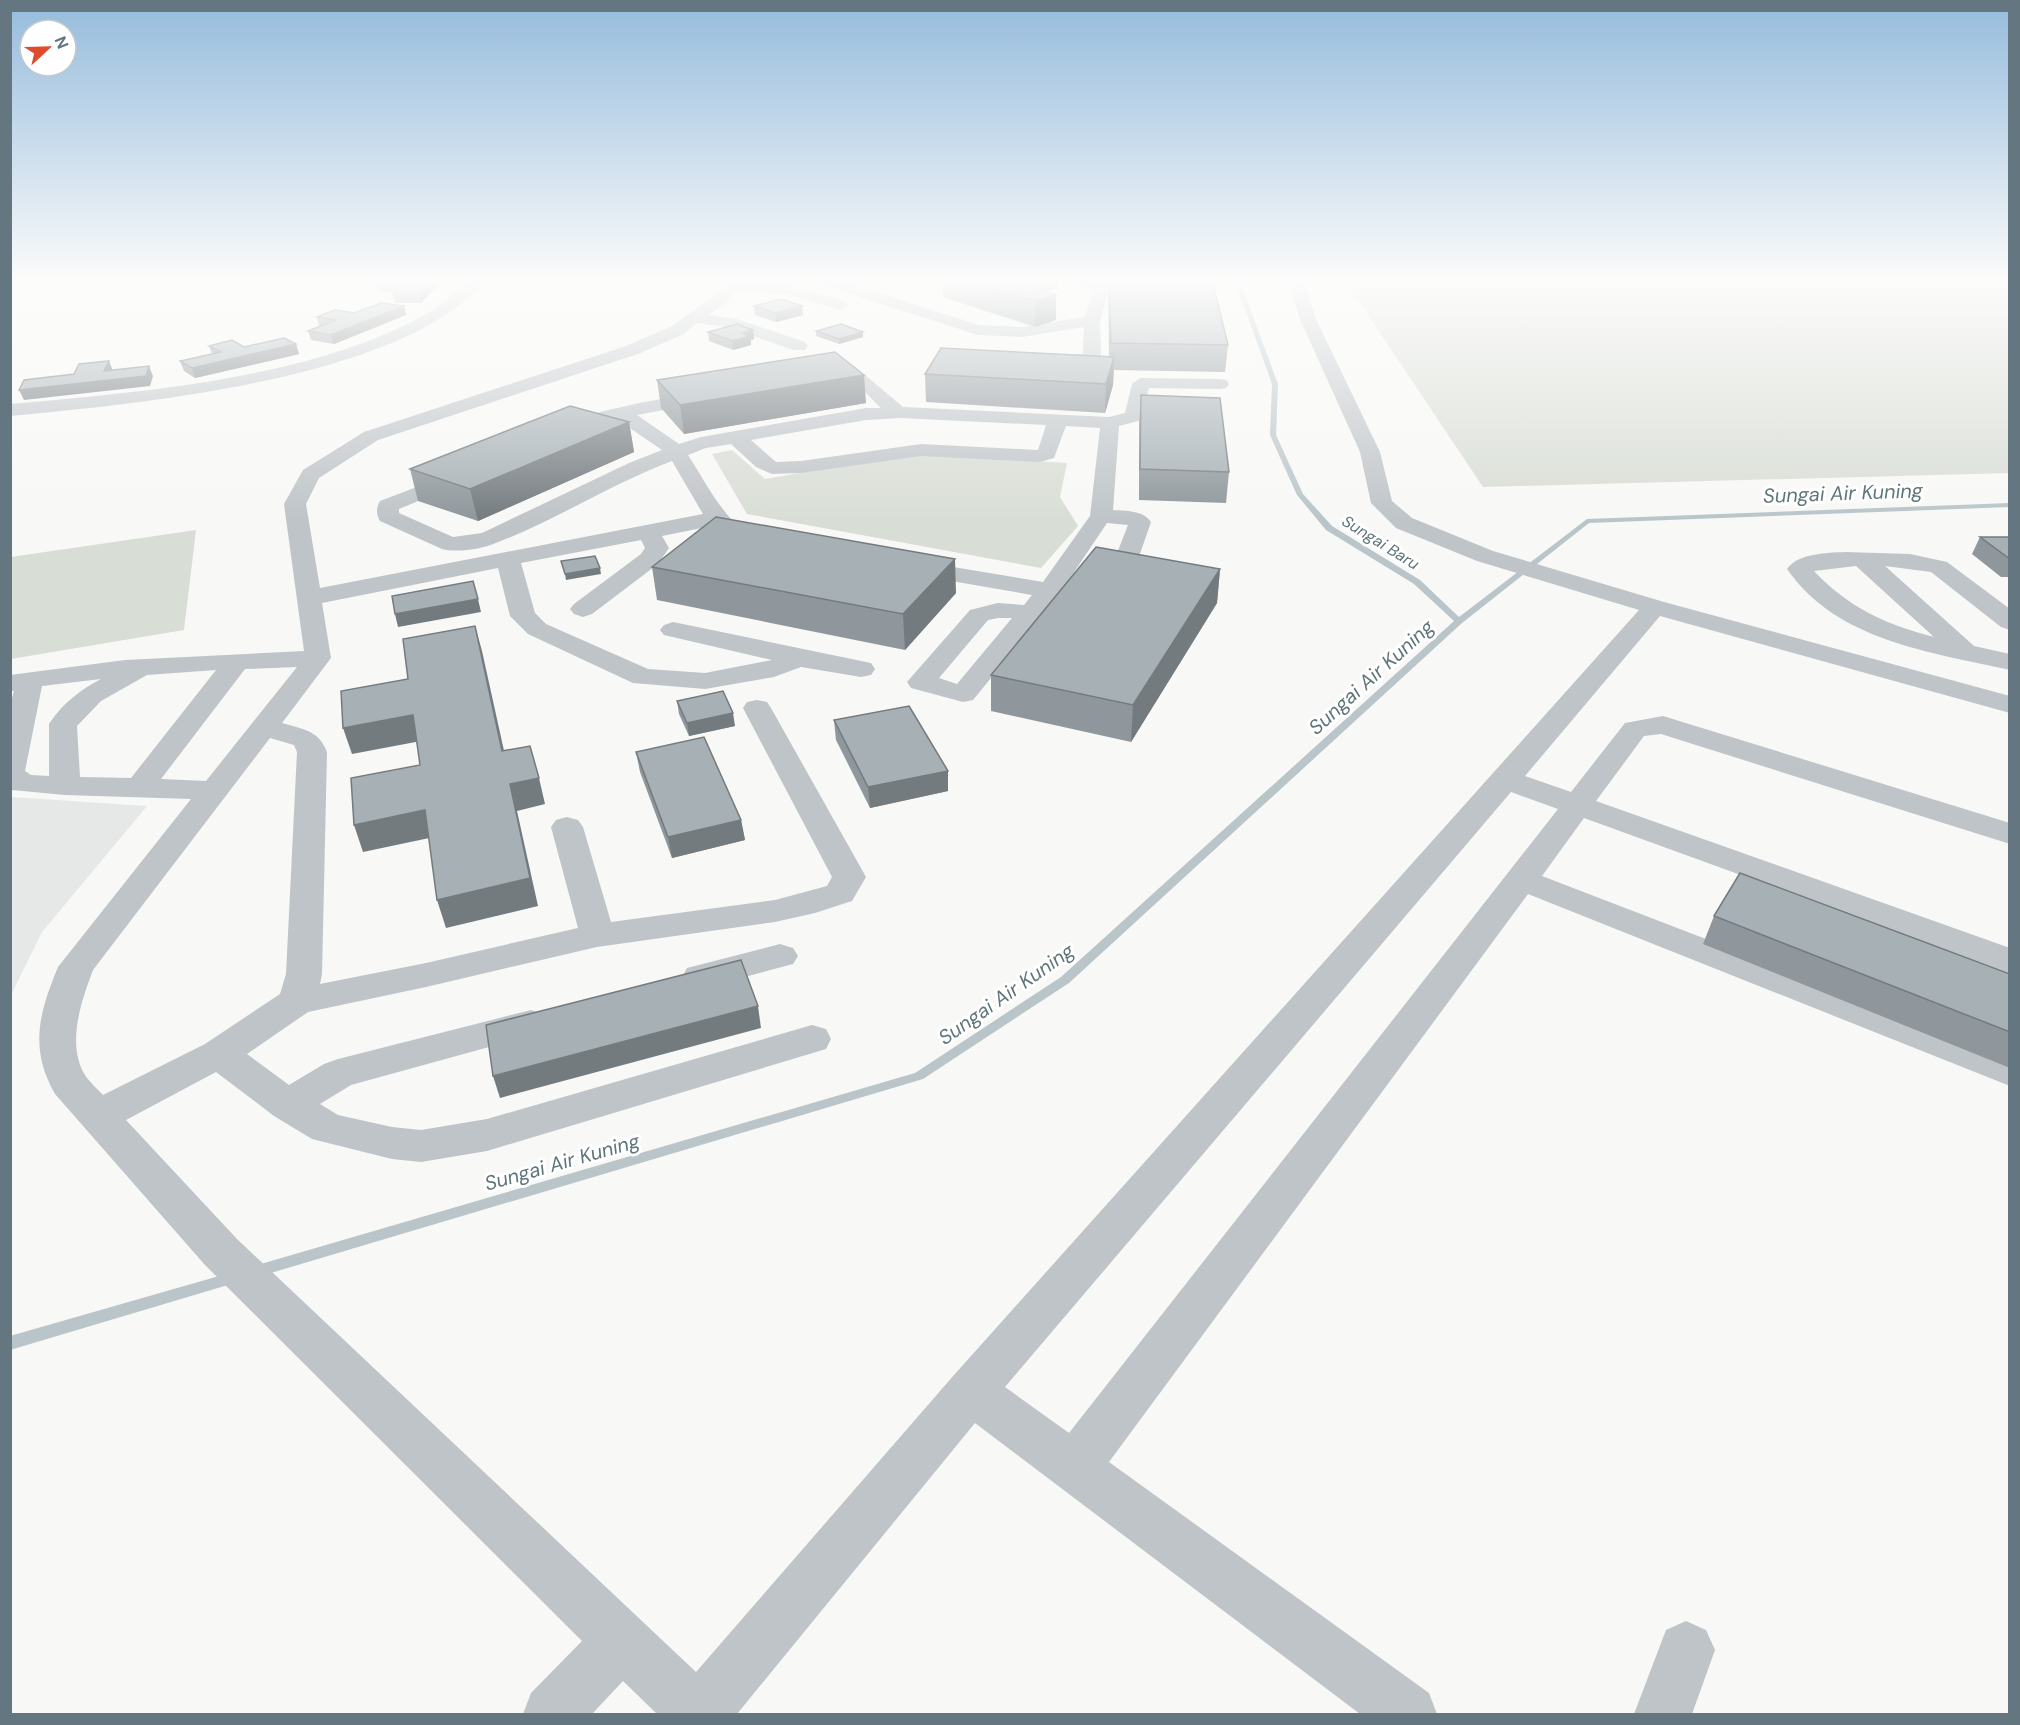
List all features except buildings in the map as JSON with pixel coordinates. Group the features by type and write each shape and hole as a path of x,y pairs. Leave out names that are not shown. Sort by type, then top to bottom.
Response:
{"lane":[{"path":"10,410 155,395 324,360"},
{"path":"603,360 371,436 310,474 295,504 318,658 76,967 58,1014 58,1056 69,1084 221,1252 699,1714 971,1391 1655,607"},
{"path":"1326,360 1370,452 1382,503 1404,523 1485,556 1655,607 2010,705"},
{"path":"810,378 843,372 851,374 899,412"},
{"path":"1137,414 1132,409 1142,384 1151,381 1220,384"},
{"path":"885,432 1056,428 1110,423 1137,414 1184,412 1191,383"},
{"path":"545,440 587,422 621,413 721,394"},
{"path":"472,471 388,506 388,516 450,544 487,539 636,467 676,451 701,443 866,414 899,412 1056,428"},
{"path":"621,413 676,451 717,518 732,533 780,545"},
{"path":"1029,614 1063,571 1101,516 1110,423"},
{"path":"736,437 763,463 772,468 786,468 921,450 1040,456 1047,454 1056,428"},
{"path":"752,453 786,448"},
{"path":"1063,571 1105,574 1122,571 1140,522 1131,518 1101,516"},
{"path":"309,598 717,518"},
{"path":"583,609 650,559 657,548 648,531"},
{"path":"508,559 523,616 537,629 644,677 705,681 774,669 798,658"},
{"path":"2010,622 1939,567 1930,563 1911,559 1823,560 1805,563 1799,569 1829,599 1866,622 1890,632 2010,662"},
{"path":"1864,560 1965,651"},
{"path":"885,563 1048,591"},
{"path":"673,630 798,658 861,669"},
{"path":"214,790 23,784 11,770 20,682 81,671 147,665 318,658"},
{"path":"139,788 237,661"},
{"path":"65,786 63,724 91,695 147,665"},
{"path":"98,1116 219,1054 297,1001 426,975 597,935 775,911 827,899 840,892 849,877 757,708"},
{"path":"1074,1467 1635,729 1663,725 2010,834"},
{"path":"263,728 304,740 309,743 312,752 304,974 297,1001"},
{"path":"1505,779 2010,961"},
{"path":"567,826 597,935"},
{"path":"1522,880 2010,1072"},
{"path":"667,986 780,956"},
{"path":"288,1105 338,1074 565,1014"},
{"path":"219,1054 288,1105 327,1128 392,1143 421,1146 487,1135 812,1039"},
{"path":"971,1391 1408,1714"},
{"path":"552,1714 623,1640"},
{"path":"1663,1714 1686,1650"}],"shaded area":[{"path":"1398,360 2009,360 2009,473 1483,487"},
{"path":"732,450 765,479 914,453 1067,463 1060,497 1078,526 1041,568 747,514 712,454"},
{"path":"196,530 184,630 11,659 11,557"},
{"path":"11,797 147,806 42,932 11,995"}],"waterway":[{"name":"Sungai Baru","path":"1266,360 1275,384 1273,435 1300,495 1329,528 1417,582 1459,621"},
{"name":"Sungai Air Kuning","path":"1459,621 1587,521 2010,505"},
{"name":"Sungai Air Kuning","path":"254,1272 919,1076 1065,980 1459,621"},
{"name":"Sungai Air Kuning","path":"10,1343 233,1278"}]}
